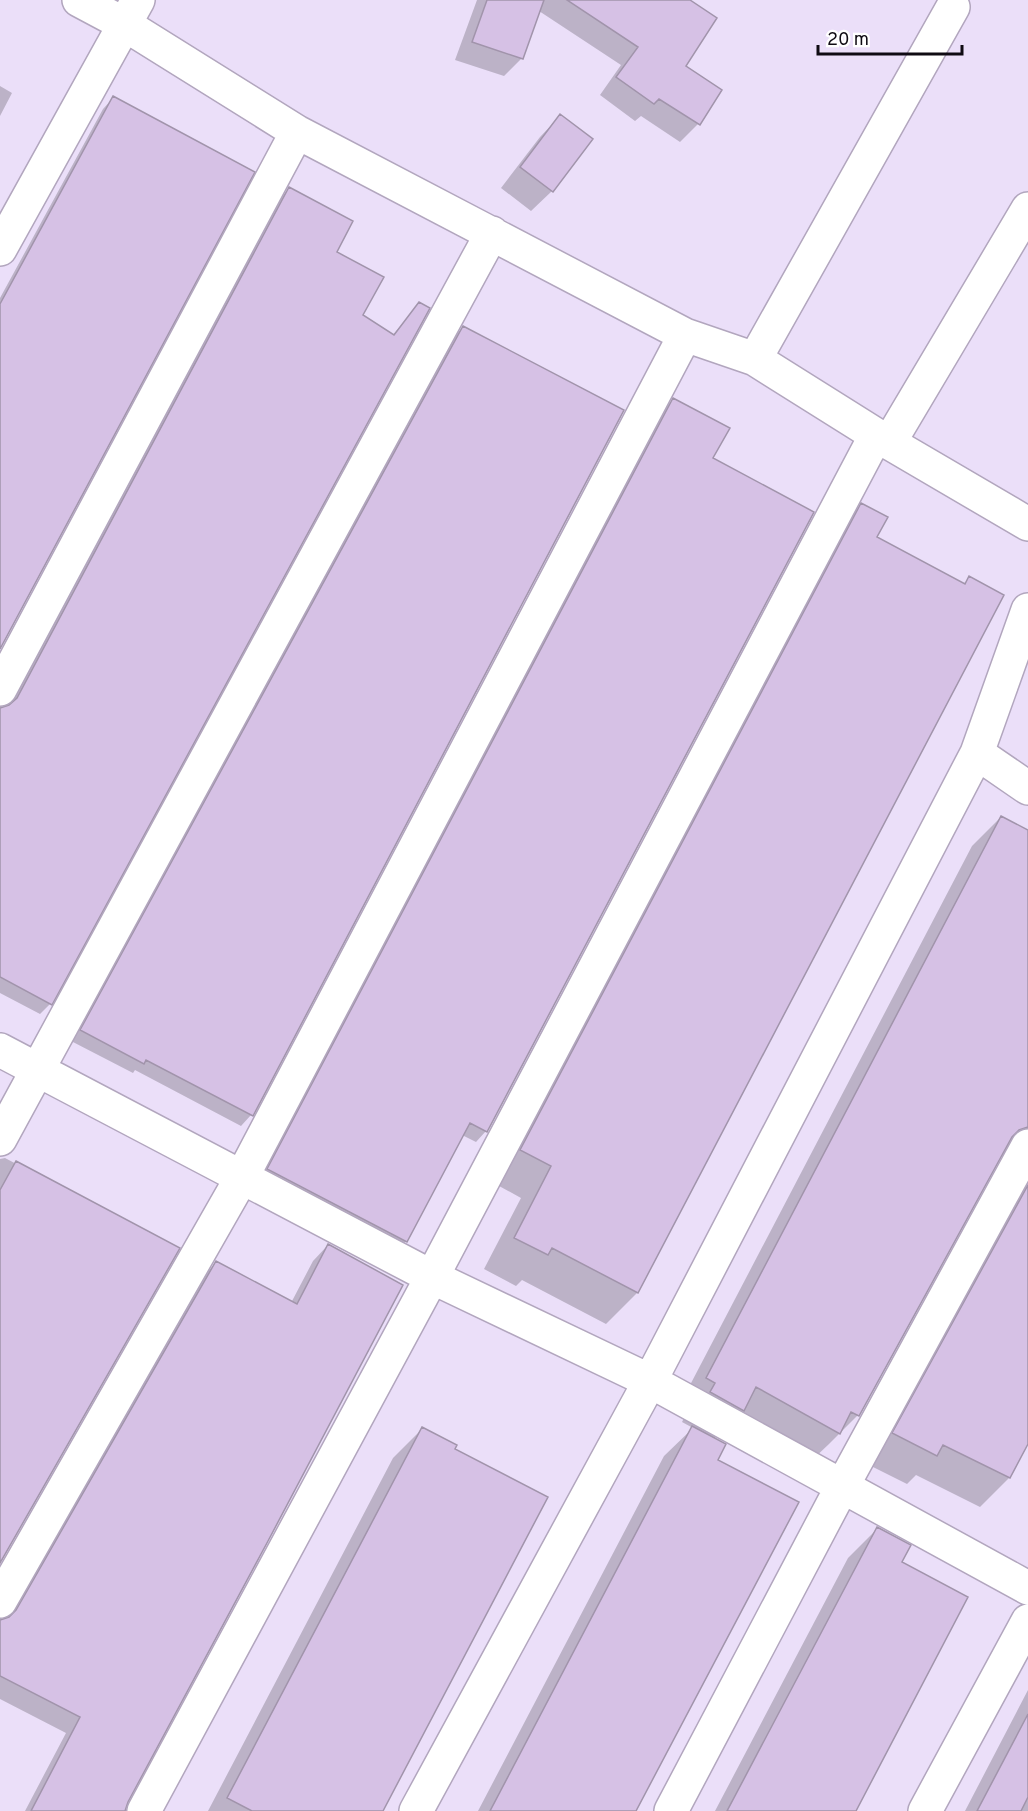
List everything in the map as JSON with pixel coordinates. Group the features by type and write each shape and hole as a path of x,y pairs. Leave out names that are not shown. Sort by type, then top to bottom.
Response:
{"street":[{"path":"79,0 131,12 297,132 685,335 755,359 883,439 1028,524"},
{"path":"755,359 953,7"},
{"path":"0,249 131,12"},
{"path":"0,689 297,132"},
{"path":"144,1811 883,439 1028,209"},
{"path":"0,1138 492,233"},
{"path":"0,1601 242,1177 685,335"},
{"path":"416,1811 650,1381 976,753 1028,610"},
{"path":"976,753 1028,788"},
{"path":"0,1050 432,1277 650,1381 1028,1588"},
{"path":"671,1811 843,1485 1028,1146"},
{"path":"925,1811 1028,1620"}],"building":[{"path":"487,0 544,0 523,59 472,42"},
{"path":"567,0 690,0 717,18 686,66 722,90 700,125 659,99 654,104 616,77 638,47"},
{"path":"113,96 255,172 0,649 0,304"},
{"path":"560,114 593,139 553,192 520,167"},
{"path":"289,187 353,221 337,252 384,277 363,315 394,335 419,302 430,308 52,1005 0,977 0,708 9,705 17,698"},
{"path":"463,326 624,410 253,1116 146,1060 144,1064 80,1030"},
{"path":"673,398 730,428 713,458 814,512 487,1132 470,1123 407,1242 267,1169"},
{"path":"861,503 888,517 877,537 965,584 969,576 1004,595 638,1293 552,1248 548,1255 514,1238 551,1166 520,1150"},
{"path":"1001,816 1028,830 1028,1127 1019,1130 1012,1137 859,1416 851,1412 840,1434 756,1387 744,1411 710,1392 715,1383 706,1378"},
{"path":"16,1161 180,1248 0,1563 0,1190"},
{"path":"1028,1185 1028,1444 1010,1478 943,1445 937,1456 892,1433"},
{"path":"328,1244 403,1285 125,1811 31,1811 80,1717 0,1676 0,1620 9,1617 16,1610 216,1261 297,1304"},
{"path":"692,1426 726,1444 718,1460 799,1502 636,1811 490,1811"},
{"path":"422,1427 457,1445 455,1449 548,1497 383,1811 252,1811 227,1798"},
{"path":"877,1527 911,1545 902,1562 968,1597 856,1811 727,1811"},
{"path":"1028,1714 1028,1797 1021,1811 977,1811"}]}
